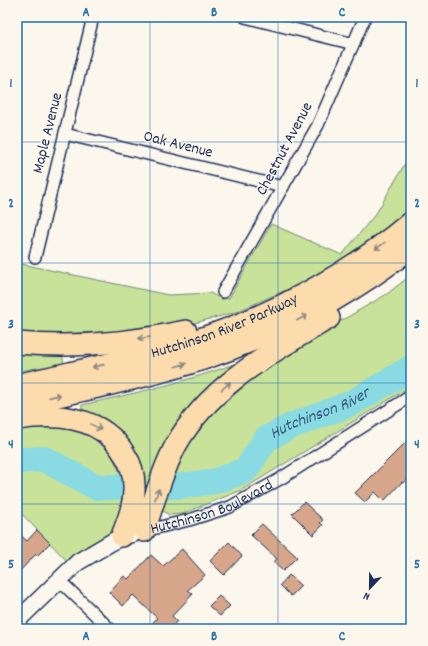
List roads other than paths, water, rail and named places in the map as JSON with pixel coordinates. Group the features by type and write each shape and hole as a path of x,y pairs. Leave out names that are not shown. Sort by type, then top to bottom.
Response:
{"highway":[{"name":"Hutchinson River Parkway","path":"17,385 168,349 216,333 265,314 341,273 385,243 411,222"},
{"name":"Hutchinson River Parkway","path":"17,405 166,370 204,359 273,332 315,311 411,250"},
{"path":"144,531 173,451 189,426 208,403 229,383 254,364 372,291 411,250"},
{"path":"17,343 57,345 124,342 168,335 265,314"},
{"path":"17,419 52,416 82,420 105,432 120,446 131,467 134,487 133,505 122,536"}],"street":[{"name":"Maple Avenue","path":"35,257 93,17"},
{"path":"245,17 354,44"},
{"name":"Chestnut Avenue","path":"223,292 318,125 365,17"},
{"name":"Oak Avenue","path":"65,134 283,187"},
{"name":"Hutchinson Boulevard","path":"17,621 78,562 122,536 189,520 230,506 280,479 411,396"},
{"path":"59,580 110,629"}],"waterway":[{"name":"Hutchinson River","path":"171,486 216,481 246,470 266,439 291,426 350,404 411,368"},
{"name":"Hutchinson River","path":"17,461 44,459 96,487 124,487"}]}
